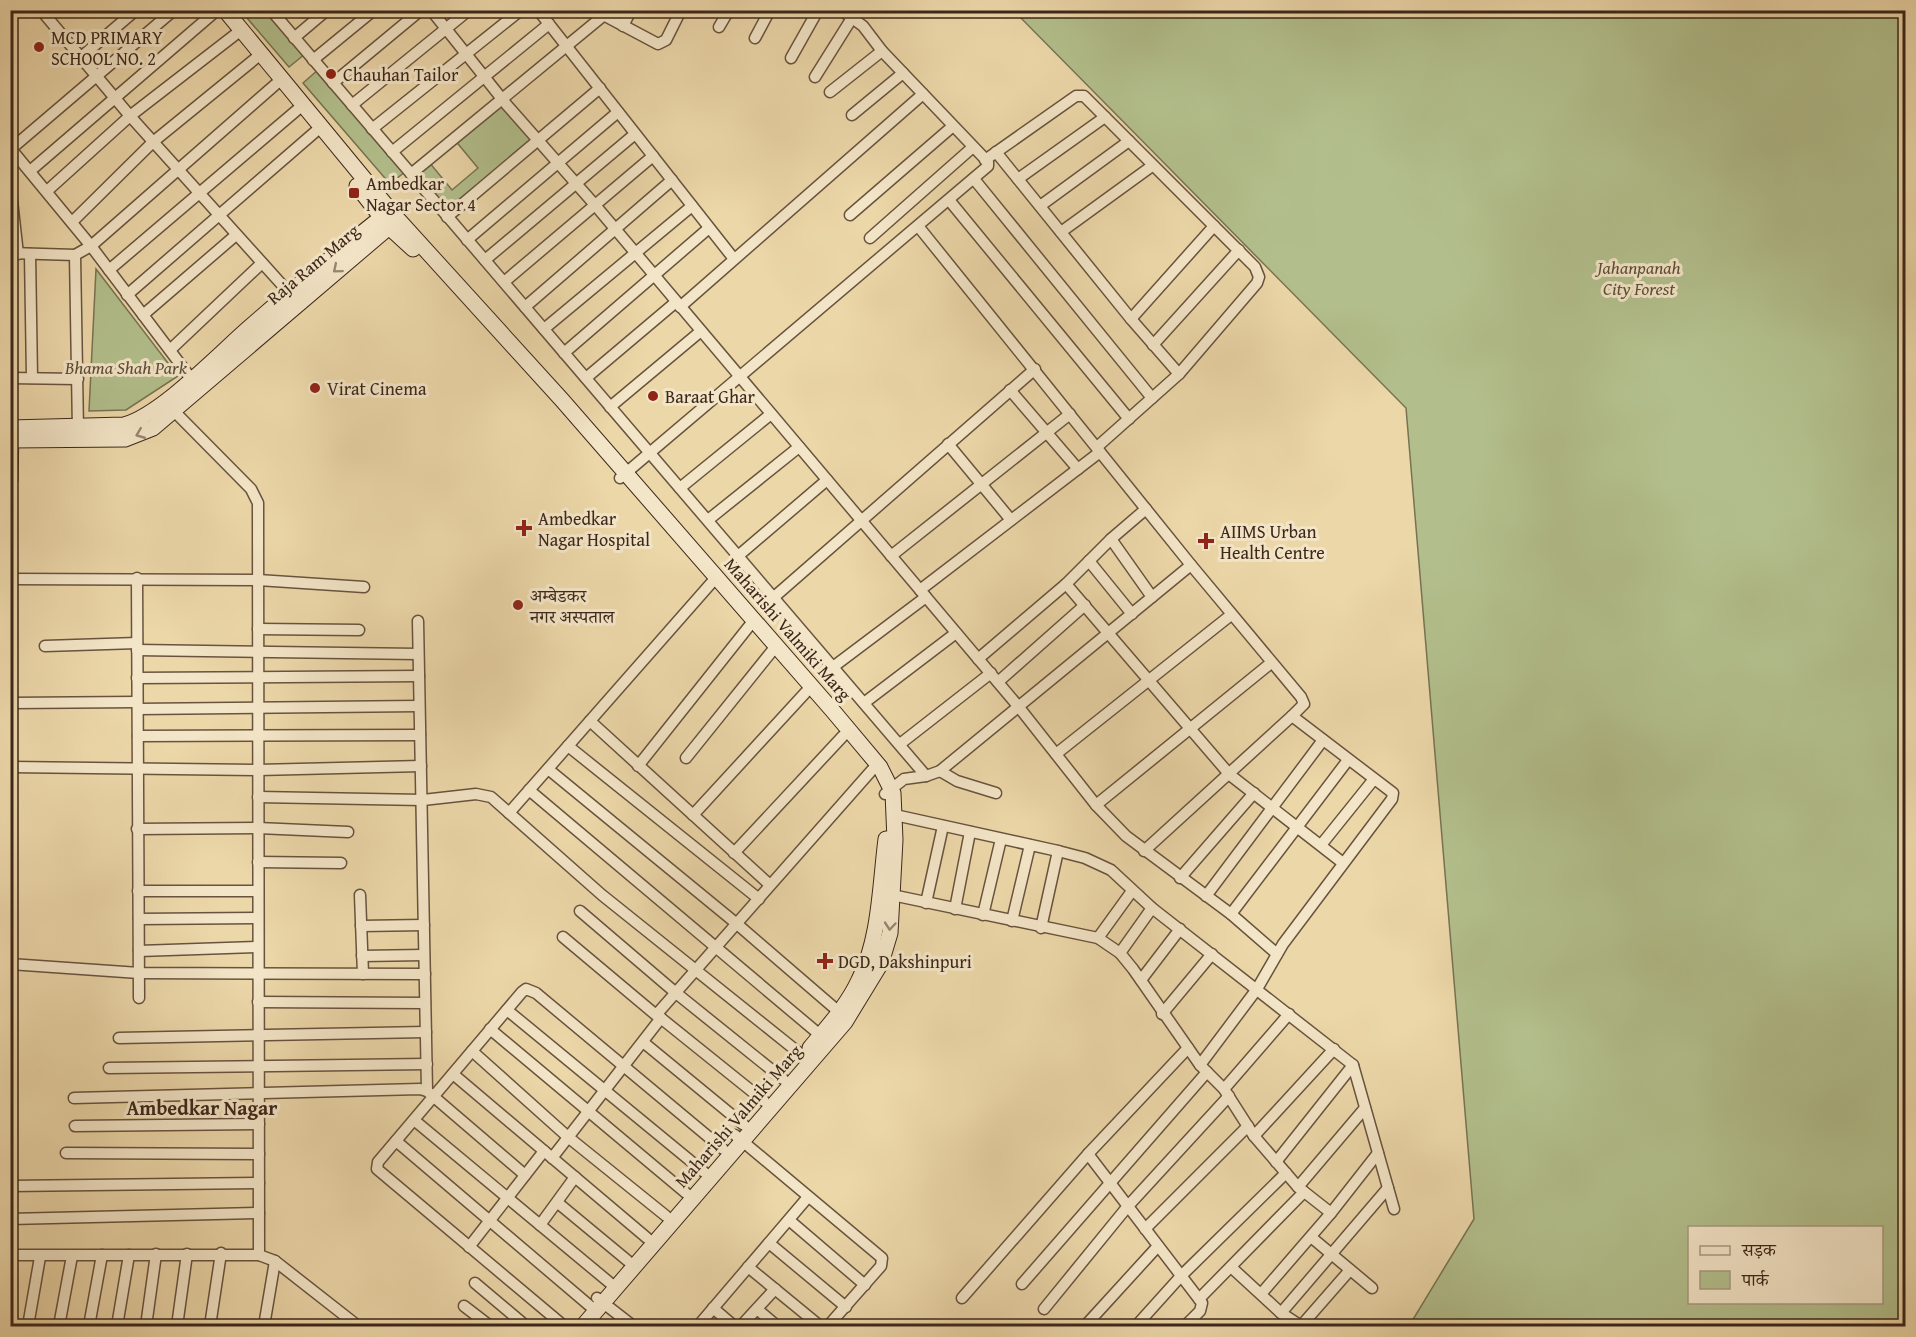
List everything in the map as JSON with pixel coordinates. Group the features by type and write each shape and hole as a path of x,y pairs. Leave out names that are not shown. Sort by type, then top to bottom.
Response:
{"street":[{"path":"41,10 197,193 293,297"},
{"path":"80,58 136,10"},
{"path":"174,10 11,149 91,246 194,383"},
{"name":"Maharishi Valmiki Marg","path":"225,10 388,220"},
{"path":"294,38 327,10"},
{"path":"313,60 374,10"},
{"path":"333,83 421,10"},
{"path":"431,10 501,97 994,677 1096,806 1144,850 1231,914 1277,954"},
{"path":"352,105 469,10"},
{"path":"372,129 521,10"},
{"path":"538,10 734,259"},
{"path":"623,26 631,10"},
{"path":"411,174 565,45 599,13 654,43 663,44 681,10"},
{"path":"719,27 729,10"},
{"path":"755,38 770,10"},
{"path":"791,58 818,10"},
{"path":"623,476 738,375 988,166 985,160 882,51 855,14 841,10"},
{"path":"30,171 116,100 216,11"},
{"name":"Maharishi Valmiki Marg","path":"216,11 388,220 623,476 833,711 880,767 895,815 890,933 881,963 845,1022 740,1133 597,1302 572,1326"},
{"path":"275,12 294,38 926,776"},
{"path":"815,78 855,14"},
{"path":"392,152 483,75 549,24"},
{"path":"47,190 130,116 236,34"},
{"path":"830,92 882,51"},
{"path":"72,222 153,141 256,58"},
{"path":"852,115 903,73"},
{"path":"10,183 14,253 75,255 91,246 176,169 276,84"},
{"path":"447,217 600,88"},
{"path":"586,378 734,259 923,94"},
{"path":"833,667 1011,520 1078,469 1179,374 1257,283 1255,267 1088,98 1076,96 985,160"},
{"path":"109,270 297,110"},
{"path":"467,240 618,112"},
{"path":"1018,179 1106,117"},
{"path":"850,215 953,126"},
{"path":"127,295 315,132"},
{"path":"484,260 635,134"},
{"path":"1040,206 1129,141"},
{"path":"870,238 973,147"},
{"path":"996,152 1131,320 1179,374"},
{"path":"504,282 653,156"},
{"path":"1061,232 1152,165"},
{"path":"974,179 1152,398"},
{"path":"525,307 672,180"},
{"path":"949,200 1129,419"},
{"path":"544,329 692,206"},
{"name":"Raja Ram Marg","path":"11,428 125,439 139,435 194,383 293,297 388,220"},
{"path":"918,226 1231,615 1303,700 1302,708 1144,850"},
{"path":"1131,320 1214,226"},
{"path":"564,353 709,228"},
{"path":"143,315 236,235"},
{"path":"1153,345 1239,250"},
{"path":"30,254 32,378"},
{"path":"75,255 78,433"},
{"path":"170,350 262,263"},
{"path":"610,407 701,331"},
{"path":"773,598 1035,369"},
{"path":"10,378 78,379"},
{"path":"1010,390 1078,469"},
{"path":"169,407 251,489 256,496 259,511 259,1255"},
{"path":"680,488 771,414"},
{"path":"891,556 1070,414"},
{"path":"10,481 11,428"},
{"name":"Raja Ram Marg","path":"11,440 78,433"},
{"path":"948,444 1011,520"},
{"path":"708,520 799,447"},
{"name":"Maharishi Valmiki Marg","path":"584,1326 610,1283 723,1149 740,1133 764,1101 840,1012 859,981 874,931 889,818 888,791 872,770 623,476"},
{"path":"738,556 827,480"},
{"path":"978,659 1066,584 1111,538 1146,509"},
{"path":"1111,538 1152,597"},
{"path":"1089,561 1132,614"},
{"path":"888,791 904,779 926,776 940,771 1191,565"},
{"path":"137,578 139,998"},
{"path":"10,579 258,580 364,587"},
{"path":"509,813 713,581"},
{"path":"1066,584 1230,775 1343,863"},
{"path":"900,744 994,677 1084,605"},
{"path":"1056,754 1231,615"},
{"path":"418,621 424,955 430,1094"},
{"path":"639,766 750,626"},
{"path":"258,629 359,630"},
{"path":"864,703 957,633"},
{"path":"45,646 137,646 418,654"},
{"path":"686,758 772,651"},
{"path":"1096,806 1271,663"},
{"path":"137,678 258,679 419,676"},
{"path":"693,815 806,692"},
{"path":"10,703 258,708 419,706"},
{"path":"1022,1284 1111,1184 1204,1069 1257,989 1277,954 1393,797 1391,792 1292,716"},
{"path":"590,721 770,885"},
{"path":"138,736 258,738 420,735"},
{"path":"734,853 843,736"},
{"path":"1206,896 1323,740"},
{"path":"568,746 759,899"},
{"path":"1231,914 1348,759"},
{"path":"10,767 258,770 421,766"},
{"path":"548,769 840,1012"},
{"path":"469,1247 525,1175 568,1137 643,1042 676,993 872,770"},
{"path":"940,771 957,781 996,794"},
{"path":"1321,845 1374,779"},
{"path":"529,790 820,1035"},
{"path":"1180,878 1254,793"},
{"path":"258,797 423,800 483,794 491,797 602,895 803,1056"},
{"path":"895,815 1058,851 1095,862 1111,870 1152,908 1353,1065 1394,1209"},
{"path":"926,903 943,826"},
{"path":"137,829 258,828 348,832"},
{"path":"955,909 970,832"},
{"path":"983,915 1001,839"},
{"path":"1012,921 1030,845"},
{"path":"1041,928 1058,851"},
{"path":"258,861 341,863"},
{"path":"138,891 258,891"},
{"path":"1098,938 1132,891"},
{"path":"360,895 363,974"},
{"path":"892,895 1041,928 1098,938 1120,953 1141,980 1162,1014 1204,1069 1227,1093 1251,1131 1276,1162 1301,1189 1331,1214"},
{"path":"1120,953 1152,908"},
{"path":"580,911 676,993 783,1079"},
{"path":"139,919 258,918"},
{"path":"361,926 424,925"},
{"path":"1141,980 1180,929"},
{"path":"563,937 764,1101"},
{"path":"139,951 258,947"},
{"path":"1162,1014 1212,954"},
{"path":"362,956 424,955"},
{"path":"10,964 139,973 425,974"},
{"path":"564,1326 376,1169 378,1162 414,1120 430,1094 453,1074 522,992 530,990 723,1149"},
{"path":"258,1002 426,1003"},
{"path":"507,1010 704,1172"},
{"path":"1044,1309 1128,1206 1227,1093 1289,1014"},
{"path":"490,1029 686,1193"},
{"path":"118,1038 426,1032"},
{"path":"643,1042 808,1197 882,1258 881,1266 828,1326"},
{"path":"962,1298 1088,1154 1188,1048"},
{"path":"1145,1229 1251,1131 1334,1048"},
{"path":"471,1051 568,1137 666,1216"},
{"path":"109,1068 427,1064"},
{"path":"1276,1162 1353,1065"},
{"path":"453,1074 647,1238"},
{"path":"74,1098 414,1089 430,1094 525,1175"},
{"path":"1199,1299 1301,1189 1365,1108"},
{"path":"414,1120 610,1283"},
{"path":"75,1126 259,1124"},
{"path":"396,1141 490,1220 597,1302 633,1326"},
{"path":"66,1153 259,1155"},
{"path":"1261,1294 1331,1214 1378,1153"},
{"path":"1088,1154 1199,1299 1202,1308 1185,1326"},
{"path":"1136,1326 1181,1276 1286,1173"},
{"path":"540,1225 575,1177"},
{"path":"10,1186 259,1182"},
{"path":"1281,1313 1388,1188"},
{"path":"698,1326 808,1197"},
{"path":"558,1203 628,1261"},
{"path":"10,1219 259,1212"},
{"path":"789,1220 865,1285"},
{"path":"1311,1237 1372,1288"},
{"path":"769,1243 846,1307"},
{"path":"1085,1326 1158,1246"},
{"path":"210,1326 221,1253"},
{"path":"10,1254 40,1257 221,1253 259,1255 275,1261 358,1326"},
{"path":"146,1326 156,1254"},
{"path":"177,1326 187,1254"},
{"path":"117,1326 129,1255"},
{"path":"59,1326 72,1256"},
{"path":"89,1326 102,1256"},
{"path":"28,1326 40,1257"},
{"path":"264,1326 275,1261"},
{"path":"748,1267 820,1326"},
{"path":"1231,1267 1298,1326 1305,1324 1350,1270"},
{"path":"475,1283 526,1326"},
{"path":"741,1326 775,1289"},
{"path":"464,1306 490,1326"},
{"path":"713,1308 734,1326"},
{"path":"757,1309 777,1326"}],"green space":[{"path":"241,11 268,11 305,54 289,67"},
{"name":"Jahanpanah City Forest","path":"1014,11 1905,11 1905,1326 1409,1326 1474,1219 1406,408"},
{"path":"319,69 406,171 390,184 303,83"},
{"path":"501,100 535,140 448,213 414,175 429,162 452,190 478,168 454,139"},
{"name":"Bhama Shah Park","path":"96,269 178,376 126,410 89,411"}],"place":[{"name":"MCD PRIMARY SCHOOL NO. 2","path":"39,47"},
{"name":"Chauhan Tailor","path":"331,74"},
{"name":"Ambedkar Nagar Sector 4","path":"354,193"},
{"name":"Virat Cinema","path":"315,388"},
{"name":"Baraat Ghar","path":"653,396"},
{"name":"Ambedkar Nagar Hospital","path":"524,528"},
{"name":"AIIMS Urban Health Centre","path":"1206,541"},
{"name":"अम्बेडकर नगर अस्पताल","path":"518,605"},
{"name":"DGD, Dakshinpuri","path":"825,961"}],"district":[{"name":"Ambedkar Nagar","path":"202,1107"}]}
